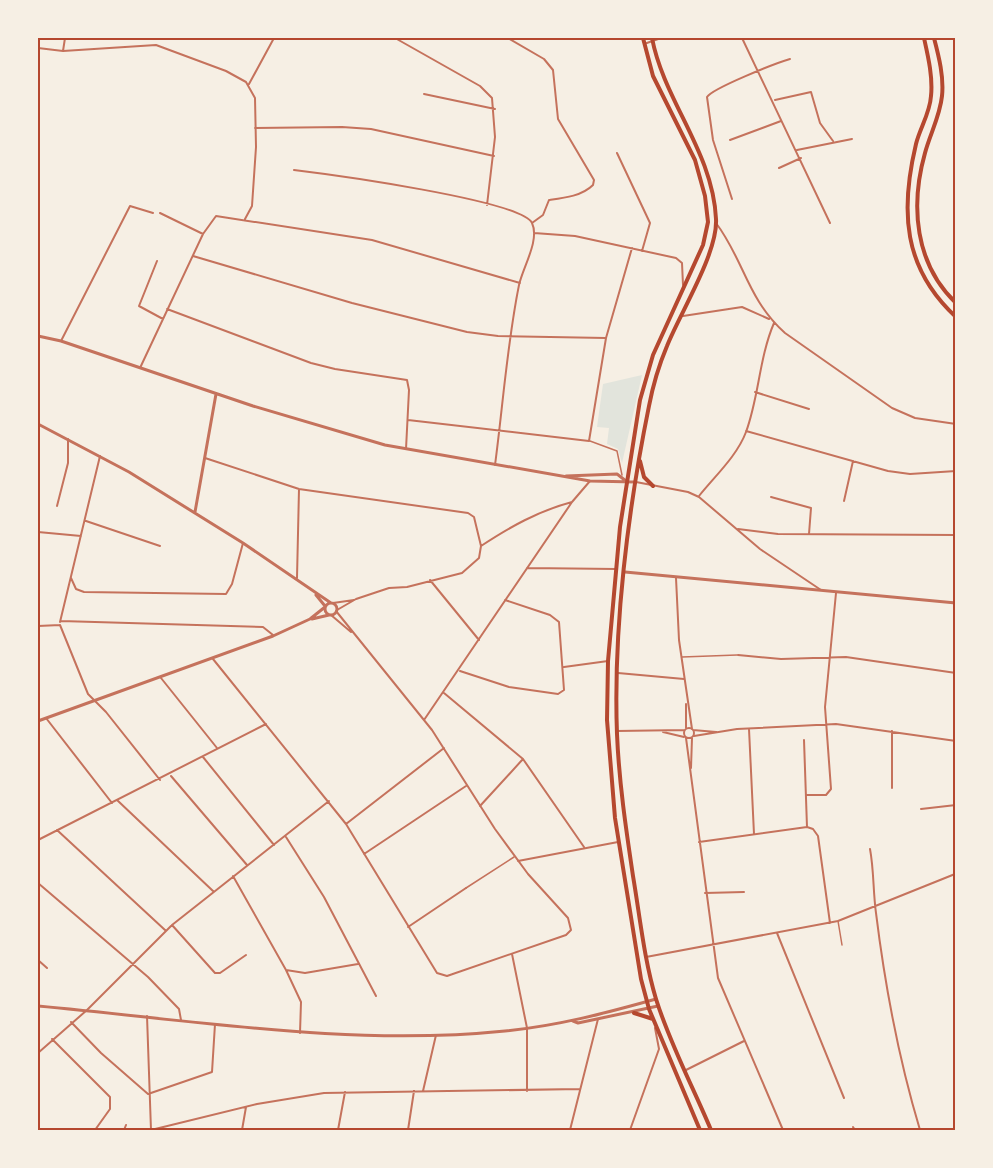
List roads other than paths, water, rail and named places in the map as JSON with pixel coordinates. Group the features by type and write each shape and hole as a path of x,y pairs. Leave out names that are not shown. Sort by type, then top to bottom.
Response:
{"main road":[{"path":"643,38 655,82 695,160 705,196 708,222 703,245 660,336 647,374 626,481 610,635 607,720 618,842 633,941 649,1009 700,1131"},
{"path":"924,38 931,95 916,144 911,173 909,236 922,276 939,300 956,317"},
{"path":"934,38 942,77 942,95 921,167 918,222 927,263 938,284 956,303"},
{"path":"653,39 666,85 703,161 716,224 707,257 680,317 653,387 639,457 625,572 617,673 617,731 623,807 646,957 658,1006 711,1131"},
{"path":"708,222 716,224"},
{"path":"639,457 644,477 653,486"},
{"path":"610,635 620,635"},
{"path":"634,1012 649,1015 653,1019"}],"street":[{"path":"63,51 65,38"},
{"path":"150,38 151,45"},
{"path":"249,84 274,38"},
{"path":"395,38 484,89 492,98 495,109 494,156 487,205"},
{"path":"508,38 544,59 553,70 560,122 594,182 591,188 581,193 549,200 543,215 532,223"},
{"path":"644,44 661,38"},
{"path":"742,38 830,223"},
{"path":"38,48 63,51 163,46 226,71 249,84 255,98 255,128 252,206 245,219"},
{"path":"732,199 713,140 707,97 712,91 790,59"},
{"path":"773,101 811,92 820,123 833,141"},
{"path":"424,94 495,109"},
{"path":"730,140 782,121"},
{"path":"255,128 362,128 494,156"},
{"path":"797,150 852,139"},
{"path":"617,153 650,223 642,251"},
{"path":"779,168 801,158"},
{"path":"294,170 393,182 524,215 532,223 534,233 520,283 511,336 495,465"},
{"path":"61,341 130,206 153,213"},
{"path":"160,213 203,234"},
{"path":"140,368 203,234 216,216 372,240 520,283"},
{"path":"716,224 727,239 752,293 774,323 892,408 915,418 956,424"},
{"path":"534,233 560,234 679,260 682,263 683,289"},
{"path":"408,420 589,441 606,338 632,248"},
{"path":"193,256 313,292 480,334 606,338"},
{"path":"157,261 139,306 163,319"},
{"path":"680,317 742,307 771,320"},
{"path":"167,309 311,363 347,372 403,378 409,384 406,449"},
{"path":"699,497 734,453 746,430 766,341 774,323"},
{"path":"38,336 61,341 216,394 350,436 406,449 590,481 635,482 688,492 699,497 778,561 824,591"},
{"path":"754,392 809,409"},
{"path":"195,512 216,394"},
{"path":"38,424 100,456 195,512 332,603 353,633 424,720 479,806 518,861 568,918 571,926 566,935 444,977 437,973 346,824 213,659"},
{"path":"746,430 898,473 956,471"},
{"path":"57,506 68,463 68,439"},
{"path":"100,456 60,623 88,694 96,700 160,780"},
{"path":"206,458 299,489 468,513 474,517 481,546 479,558 462,573 332,603 310,619"},
{"path":"844,501 853,461"},
{"path":"561,476 587,473 622,475 626,481"},
{"path":"424,720 572,502 590,481"},
{"path":"297,581 299,489"},
{"path":"771,497 811,508 809,534"},
{"path":"481,546 529,517 572,502"},
{"path":"84,520 160,546"},
{"path":"735,528 762,533 956,535"},
{"path":"38,532 81,536"},
{"path":"71,578 76,589 84,592 224,595 231,589 243,543"},
{"path":"527,568 616,569"},
{"path":"625,572 956,603"},
{"path":"676,578 681,657 693,737 691,768"},
{"path":"430,580 479,640"},
{"path":"806,795 830,792 825,723 836,592"},
{"path":"315,593 330,615 353,633"},
{"path":"38,721 213,659 310,619 330,615 356,599"},
{"path":"459,670 509,687 563,693 564,667 559,622 550,615 505,600"},
{"path":"38,626 60,623 263,627 273,636"},
{"path":"738,655 781,659 829,656 956,673"},
{"path":"564,667 608,661"},
{"path":"617,673 684,680"},
{"path":"161,678 217,748"},
{"path":"444,692 523,759 584,847"},
{"path":"686,701 685,730 718,978 783,1131"},
{"path":"46,718 112,803"},
{"path":"660,732 693,737 716,732 825,723 956,741"},
{"path":"38,840 170,775 266,724"},
{"path":"617,731 660,732 692,729 716,732"},
{"path":"749,729 754,834"},
{"path":"892,731 892,788"},
{"path":"804,741 807,827"},
{"path":"346,824 444,748"},
{"path":"203,757 274,845"},
{"path":"479,806 523,759"},
{"path":"170,775 247,865"},
{"path":"364,854 466,786"},
{"path":"117,800 214,891"},
{"path":"38,1053 87,1010 165,931 329,801"},
{"path":"921,809 956,805"},
{"path":"699,842 807,827 813,829 818,836 830,923"},
{"path":"57,830 165,931"},
{"path":"286,837 324,897 376,996"},
{"path":"518,861 618,842"},
{"path":"870,849 875,904 897,1041 920,1131"},
{"path":"956,854 956,880"},
{"path":"646,957 838,921 875,904 955,874"},
{"path":"233,876 286,970 301,1002 300,1033"},
{"path":"38,883 134,964 179,1009 181,1020"},
{"path":"408,927 466,888"},
{"path":"705,892 744,892"},
{"path":"172,925 215,973 220,973 246,955"},
{"path":"777,933 844,1098"},
{"path":"513,954 527,1028 526,1091"},
{"path":"38,960 47,968"},
{"path":"286,970 305,974 358,964"},
{"path":"38,1006 300,1033 379,1036 436,1035 527,1028 573,1021 577,1018 656,999"},
{"path":"573,1021 578,1023 658,1006"},
{"path":"147,1016 151,1130 246,1107 345,1092 580,1089"},
{"path":"570,1131 598,1019"},
{"path":"630,1131 659,1049 653,1019"},
{"path":"71,1022 148,1094"},
{"path":"148,1094 212,1072 215,1024"},
{"path":"423,1091 436,1035"},
{"path":"52,1039 110,1097 110,1109 95,1131"},
{"path":"686,1070 744,1041"},
{"path":"408,1131 414,1091"},
{"path":"338,1131 345,1092"},
{"path":"242,1131 246,1107"},
{"path":"124,1131 126,1125"},
{"path":"290,1131 318,1129"}],"lane":[{"path":"589,441 616,449 622,475"},
{"path":"681,657 738,655"},
{"path":"466,888 515,856"},
{"path":"838,921 842,945"}]}
